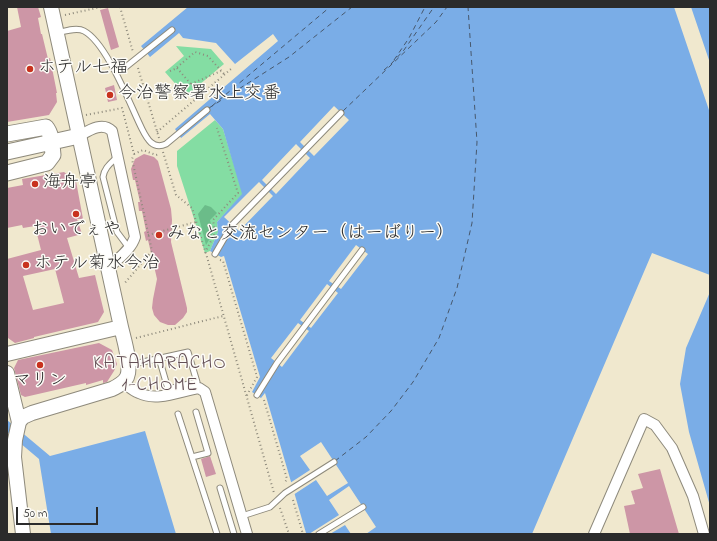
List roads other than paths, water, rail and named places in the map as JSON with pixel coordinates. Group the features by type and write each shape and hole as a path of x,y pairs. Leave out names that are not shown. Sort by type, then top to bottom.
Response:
{"main road":[{"path":"7,134 46,127 52,143 53,155 47,163 7,173"},
{"path":"7,152 79,136"}],"street":[{"path":"23,534 14,457 15,440 19,422 23,417 32,413 105,392 119,386 126,377 128,365 121,327 56,33 56,11"},
{"path":"79,136 92,128 102,126 109,128 112,131 134,237 133,243 129,248 108,269"},
{"path":"7,354 121,327"},
{"path":"7,373 19,422"},
{"path":"123,382 139,394 151,397 199,388 206,392 247,534"},
{"path":"594,534 644,419 655,425 672,448 693,496 704,534"}],"lane":[{"path":"56,33 77,29 83,30 92,36 108,57 147,139 157,146 161,146 178,134 207,110"},
{"path":"113,68 122,70 172,30"},
{"path":"214,256 232,225 341,113"},
{"path":"117,157 107,167 103,177 117,232 129,248"},
{"path":"257,395 277,363 362,250"},
{"path":"128,365 159,358 188,352 197,382 168,389 159,358"},
{"path":"192,457 208,452 196,412"},
{"path":"178,414 217,534"},
{"path":"242,516 270,507 277,502 283,491 334,462"},
{"path":"220,488 234,534"},
{"path":"320,534 363,507"}],"water":[{"path":"188,7 674,7 710,113 710,275 652,253 532,534 306,533 265,393 261,398 252,392 260,377 224,256 221,257 210,251 218,232 217,222 242,194 223,129 210,114 181,138 175,129 278,41 273,34 235,64 216,43 183,38 179,33 150,57 141,46"},
{"path":"691,7 710,7 710,63"},
{"path":"710,292 710,506 689,432 680,384 686,348"},
{"path":"7,420 50,456 145,431 176,534 51,534 39,459 7,432"}],"place":[{"name":"ホテル七福","path":"30,69"},
{"name":"今治警察署水上交番","path":"110,95"},
{"name":"海舟亭","path":"35,184"},
{"name":"おいでぇや","path":"76,214"},
{"name":"みなと交流センター（はーばりー）","path":"159,235"},
{"name":"ホテル菊水今治","path":"26,265"},
{"name":"マリン","path":"40,365"}],"district":[{"name":"KATAHARACHO 1-CHOME","path":"160,376"}]}
